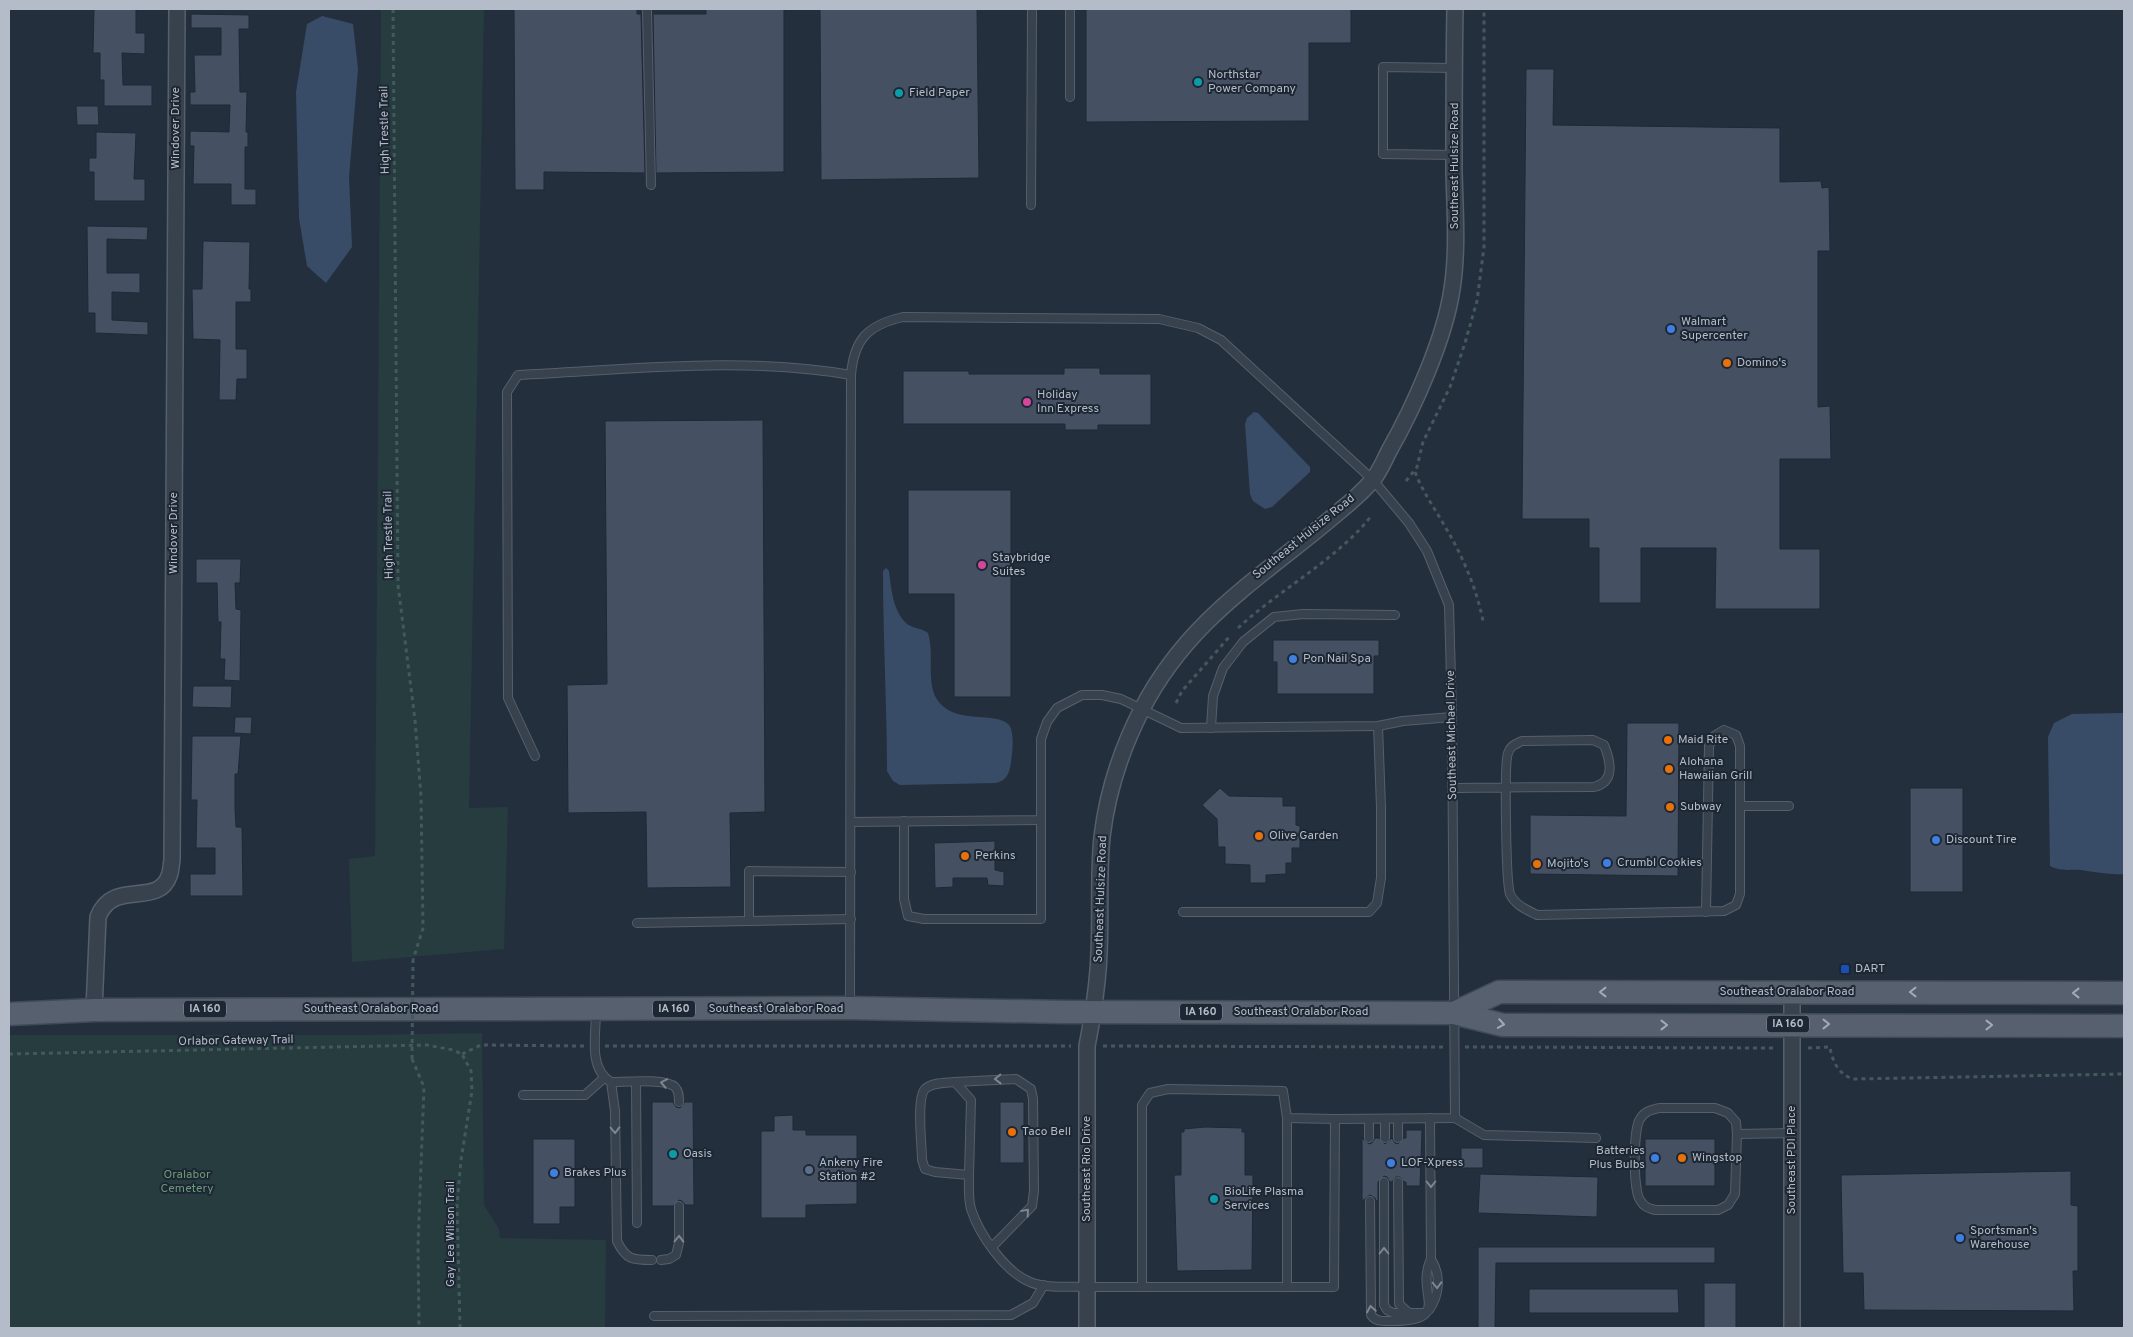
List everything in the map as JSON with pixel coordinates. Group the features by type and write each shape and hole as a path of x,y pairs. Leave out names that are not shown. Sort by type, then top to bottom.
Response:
{"main road":[{"name":"Southeast Oralabor Road","path":"1454,1013 1499,992 2124,993"},
{"name":"Southeast Oralabor Road","path":"9,1014 94,1010 850,1008 1454,1013 1503,1025 2124,1026"}],"street":[{"name":"Windover Drive","path":"94,1010 98,917 102,909 114,898 148,892 162,887 169,877 172,860 177,9"},
{"name":"Southeast Hulsize Road","path":"1094,1011 1099,956 1099,880 1102,834 1120,762 1142,709 1176,656 1215,612 1265,569 1342,509 1373,480 1419,390 1441,334 1452,289 1455,242 1455,9"},
{"name":"Southeast PDI Place","path":"1792,992 1792,1328"},
{"name":"Southeast Rio Drive","path":"1087,1328 1087,1046 1094,1011"}],"lane":[{"path":"646,9 651,185"},
{"path":"1031,205 1032,9"},
{"path":"1070,9 1070,97"},
{"path":"1454,68 1383,68 1383,154 1454,155"},
{"name":"Southeast Michael Drive","path":"850,1008 850,375 857,346 866,334 877,325 903,317 1126,318 1178,322 1198,328 1221,340 1373,480 1409,523 1427,551 1449,605 1453,788 1455,1118"},
{"path":"535,756 508,698 506,392 518,375 719,365 826,371 850,375"},
{"path":"1212,728 1213,696 1222,668 1243,642 1274,617 1303,614 1395,615"},
{"path":"904,821 904,899 908,916 924,919 1041,919 1041,739 1047,722 1057,708 1082,695 1102,694 1121,699 1181,728 1378,726 1403,720 1452,717"},
{"path":"1183,912 1369,912 1377,903 1381,878 1378,726"},
{"path":"1453,788 1507,787 1594,787 1603,785 1609,777 1609,757 1604,745 1593,740 1522,741 1512,746 1507,754 1507,787 1506,872 1510,895 1522,908 1537,914 1706,912 1724,911 1736,905 1740,894 1740,746 1736,735 1724,730 1714,736 1708,746 1706,912"},
{"path":"1740,806 1788,806"},
{"path":"851,822 1041,820"},
{"path":"749,920 749,871 851,872"},
{"path":"637,923 851,919"},
{"path":"596,1010 597,1070 607,1080 615,1111 617,1242 623,1254 636,1260 652,1260"},
{"path":"969,1175 924,1169 922,1160 921,1097 926,1088 938,1083 1016,1079 1031,1088 1033,1098 1034,1191 1032,1206 992,1247"},
{"path":"522,1094 585,1095 607,1080 663,1082 674,1085 678,1091 680,1102"},
{"path":"636,1082 636,1223"},
{"path":"955,1082 971,1100 970,1208 984,1237 1011,1270 1030,1282 1044,1284 1087,1286 1334,1287 1335,1119"},
{"path":"1142,1286 1142,1105 1150,1093 1168,1088 1283,1090 1287,1118 1287,1287"},
{"path":"1659,1108 1715,1108 1728,1113 1736,1122 1737,1134 1735,1194 1728,1205 1718,1210 1655,1210 1646,1208 1639,1199 1636,1188 1636,1133 1639,1120 1647,1111 1659,1108"},
{"path":"1287,1118 1455,1118 1484,1135 1596,1138"},
{"path":"1398,1118 1398,1138"},
{"path":"1370,1201 1371,1315 1374,1319 1380,1321 1412,1320 1428,1311 1430,1302 1426,1295 1426,1269 1431,1259 1430,1118"},
{"path":"1369,1119 1369,1138"},
{"path":"1385,1119 1385,1138"},
{"path":"1737,1134 1792,1133"},
{"path":"1384,1182 1384,1305 1387,1310 1393,1313 1428,1311"},
{"path":"1398,1182 1399,1304 1409,1313"},
{"path":"661,1260 669,1259 676,1255 679,1244 679,1206"},
{"path":"654,1316 1011,1315 1033,1303 1044,1284"}],"path":[{"name":"High Trestle Trail","path":"393,9 398,585 415,720 421,796 423,928 413,960 412,1059 424,1087 418,1246 419,1328"},
{"path":"1406,481 1415,472 1423,442 1457,368 1478,293 1484,247 1484,9"},
{"path":"1415,472 1426,496 1449,532 1468,572 1482,621"},
{"name":"Orlabor Gateway Trail","path":"9,1054 362,1048 426,1045 453,1050 462,1054"},
{"path":"462,1054 481,1045 1830,1048 1841,1073 1846,1077 1854,1079 2124,1074"},
{"name":"Gay Lea Wilson Trail","path":"460,1328 457,1205 461,1160 472,1091 472,1071 462,1054"}],"green space":[{"path":"381,9 484,9 469,808 508,807 504,949 352,962 349,859 375,856"},
{"name":"Oralabor Cemetery","path":"482,1033 484,1205 499,1229 500,1238 606,1240 605,1328 9,1328 9,1035 364,1035"}],"water":[{"path":"322,16 353,24 358,69 349,177 352,247 326,283 307,266 299,218 296,92 307,24"},
{"path":"1254,412 1258,413 1310,467 1310,472 1272,507 1265,509 1253,501 1250,494 1245,424 1247,418"},
{"path":"886,568 889,571 892,592 902,619 910,626 928,633 931,650 932,685 938,701 945,708 955,713 996,719 1009,725 1013,738 1011,759 1008,773 1003,780 996,783 900,785 893,781 887,771 883,571"},
{"path":"2124,713 2124,874 2062,870 2050,866 2048,737 2054,723 2072,714"}],"building":[{"path":"94,9 136,9 136,33 145,33 145,54 122,53 123,85 152,85 152,106 104,106 104,80 100,80 100,53 93,53"},
{"path":"514,9 637,9 637,14 641,14 645,173 544,172 544,190 515,190"},
{"path":"706,9 784,9 784,172 656,173 653,14 706,14"},
{"name":"Field Paper","path":"820,9 977,9 979,178 821,180"},
{"name":"Northstar Power Company","path":"1086,9 1351,9 1351,43 1309,43 1309,121 1086,122"},
{"path":"191,14 249,15 249,29 239,29 240,92 247,92 246,132 248,132 248,147 245,147 245,189 256,189 256,205 231,205 231,184 193,184 194,146 190,146 190,131 229,132 230,105 190,105 190,92 195,92 194,55 221,55 221,28 191,28"},
{"name":"Walmart Supercenter","path":"1526,69 1554,69 1553,125 1780,128 1780,182 1821,181 1822,188 1829,187 1830,251 1818,251 1818,407 1830,406 1831,459 1780,459 1780,549 1820,549 1820,609 1715,609 1716,548 1641,548 1641,603 1599,603 1599,548 1589,548 1589,519 1522,519"},
{"path":"76,106 98,106 99,125 77,125"},
{"path":"96,132 136,133 134,179 145,179 145,201 94,201 94,172 89,172 89,158 96,158"},
{"path":"87,226 148,227 147,240 107,239 107,273 140,273 140,293 112,292 112,320 148,322 148,335 95,333 95,313 88,313"},
{"path":"203,241 250,242 249,289 251,289 251,302 236,302 236,349 247,349 247,379 237,379 236,400 219,400 220,340 193,339 192,289 202,289"},
{"name":"Holiday Inn Express","path":"1064,368 1100,368 1100,374 1151,374 1151,425 1098,425 1098,430 1065,430 1065,424 903,424 903,371 969,371 969,374 1064,374"},
{"path":"763,420 765,812 730,813 731,887 647,888 646,812 568,813 567,685 607,684 605,421"},
{"name":"Staybridge Suites","path":"908,490 1011,490 1011,697 954,697 954,594 908,594"},
{"path":"196,559 241,559 240,583 235,583 236,609 241,610 240,681 224,680 225,659 220,659 221,622 218,622 217,583 196,583"},
{"path":"1273,640 1379,640 1379,656 1374,656 1374,694 1277,694 1277,662 1273,662"},
{"path":"193,686 232,686 231,708 192,707"},
{"path":"235,717 252,717 251,734 234,733"},
{"path":"1627,723 1679,723 1678,876 1530,874 1530,815 1626,816"},
{"path":"192,736 241,736 238,774 235,774 235,809 236,827 242,827 243,896 190,896 190,874 215,874 215,848 196,848 197,800 191,800"},
{"name":"Olive Garden","path":"1220,788 1229,796 1283,797 1283,806 1296,806 1296,825 1300,826 1300,848 1292,848 1292,863 1286,863 1286,874 1266,875 1266,883 1250,883 1250,865 1225,864 1225,847 1218,847 1217,819 1202,805"},
{"name":"Discount Tire","path":"1910,788 1963,788 1963,892 1910,892"},
{"name":"Perkins","path":"995,841 995,870 1004,872 1004,886 988,885 987,878 953,878 953,887 935,888 934,843"},
{"name":"Oasis","path":"652,1102 673,1102 676,1107 680,1108 685,1102 693,1102 694,1205 685,1205 679,1200 673,1206 652,1206"},
{"name":"Taco Bell","path":"1000,1102 1024,1102 1024,1163 1000,1163"},
{"name":"Ankeny Fire Station #2","path":"793,1115 793,1130 806,1130 806,1135 857,1135 857,1204 806,1205 806,1218 761,1218 761,1131 774,1131 774,1116"},
{"name":"BioLife Plasma Services","path":"1205,1127 1242,1128 1242,1132 1245,1132 1245,1175 1253,1175 1252,1270 1177,1271 1174,1175 1181,1175 1181,1132 1184,1132 1184,1129"},
{"name":"LOF-Xpress","path":"1406,1130 1422,1130 1420,1186 1406,1186 1406,1182 1400,1177 1396,1177 1390,1182 1384,1176 1378,1182 1378,1201 1370,1195 1362,1201 1362,1138 1369,1144 1375,1138 1379,1138 1385,1144 1392,1138 1398,1144 1406,1138"},
{"name":"Brakes Plus","path":"533,1139 575,1139 575,1207 560,1207 560,1224 533,1224"},
{"path":"1645,1139 1715,1139 1715,1186 1645,1186"},
{"path":"1461,1148 1483,1148 1483,1168 1461,1168"},
{"name":"Sportsman's Warehouse","path":"2071,1171 2071,1205 2078,1206 2078,1271 2073,1271 2074,1311 1864,1310 1863,1273 1843,1273 1841,1175"},
{"path":"1480,1174 1598,1177 1597,1217 1478,1213"},
{"path":"1478,1247 1715,1247 1715,1263 1496,1263 1495,1328 1478,1328"},
{"path":"1704,1283 1736,1283 1736,1328 1704,1328"},
{"path":"1529,1289 1678,1289 1679,1313 1529,1313"}],"place":[{"name":"Northstar Power Company","path":"1198,82"},
{"name":"Field Paper","path":"899,93"},
{"name":"Walmart Supercenter","path":"1671,329"},
{"name":"Domino's","path":"1727,363"},
{"name":"Holiday Inn Express","path":"1027,402"},
{"name":"Staybridge Suites","path":"982,565"},
{"name":"Pon Nail Spa","path":"1293,659"},
{"name":"Maid Rite","path":"1668,740"},
{"name":"Alohana Hawaiian Grill","path":"1669,769"},
{"name":"Subway","path":"1670,807"},
{"name":"Olive Garden","path":"1259,836"},
{"name":"Discount Tire","path":"1936,840"},
{"name":"Perkins","path":"965,856"},
{"name":"Crumbl Cookies","path":"1607,863"},
{"name":"Mojito's","path":"1537,864"},
{"name":"DART","path":"1845,969"},
{"name":"Taco Bell","path":"1012,1132"},
{"name":"Oasis","path":"673,1154"},
{"name":"Batteries Plus Bulbs","path":"1655,1158"},
{"name":"Wingstop","path":"1682,1158"},
{"name":"LOF-Xpress","path":"1391,1163"},
{"name":"Ankeny Fire Station #2","path":"809,1170"},
{"name":"Brakes Plus","path":"554,1173"},
{"name":"BioLife Plasma Services","path":"1214,1199"},
{"name":"Sportsman's Warehouse","path":"1960,1238"}]}
